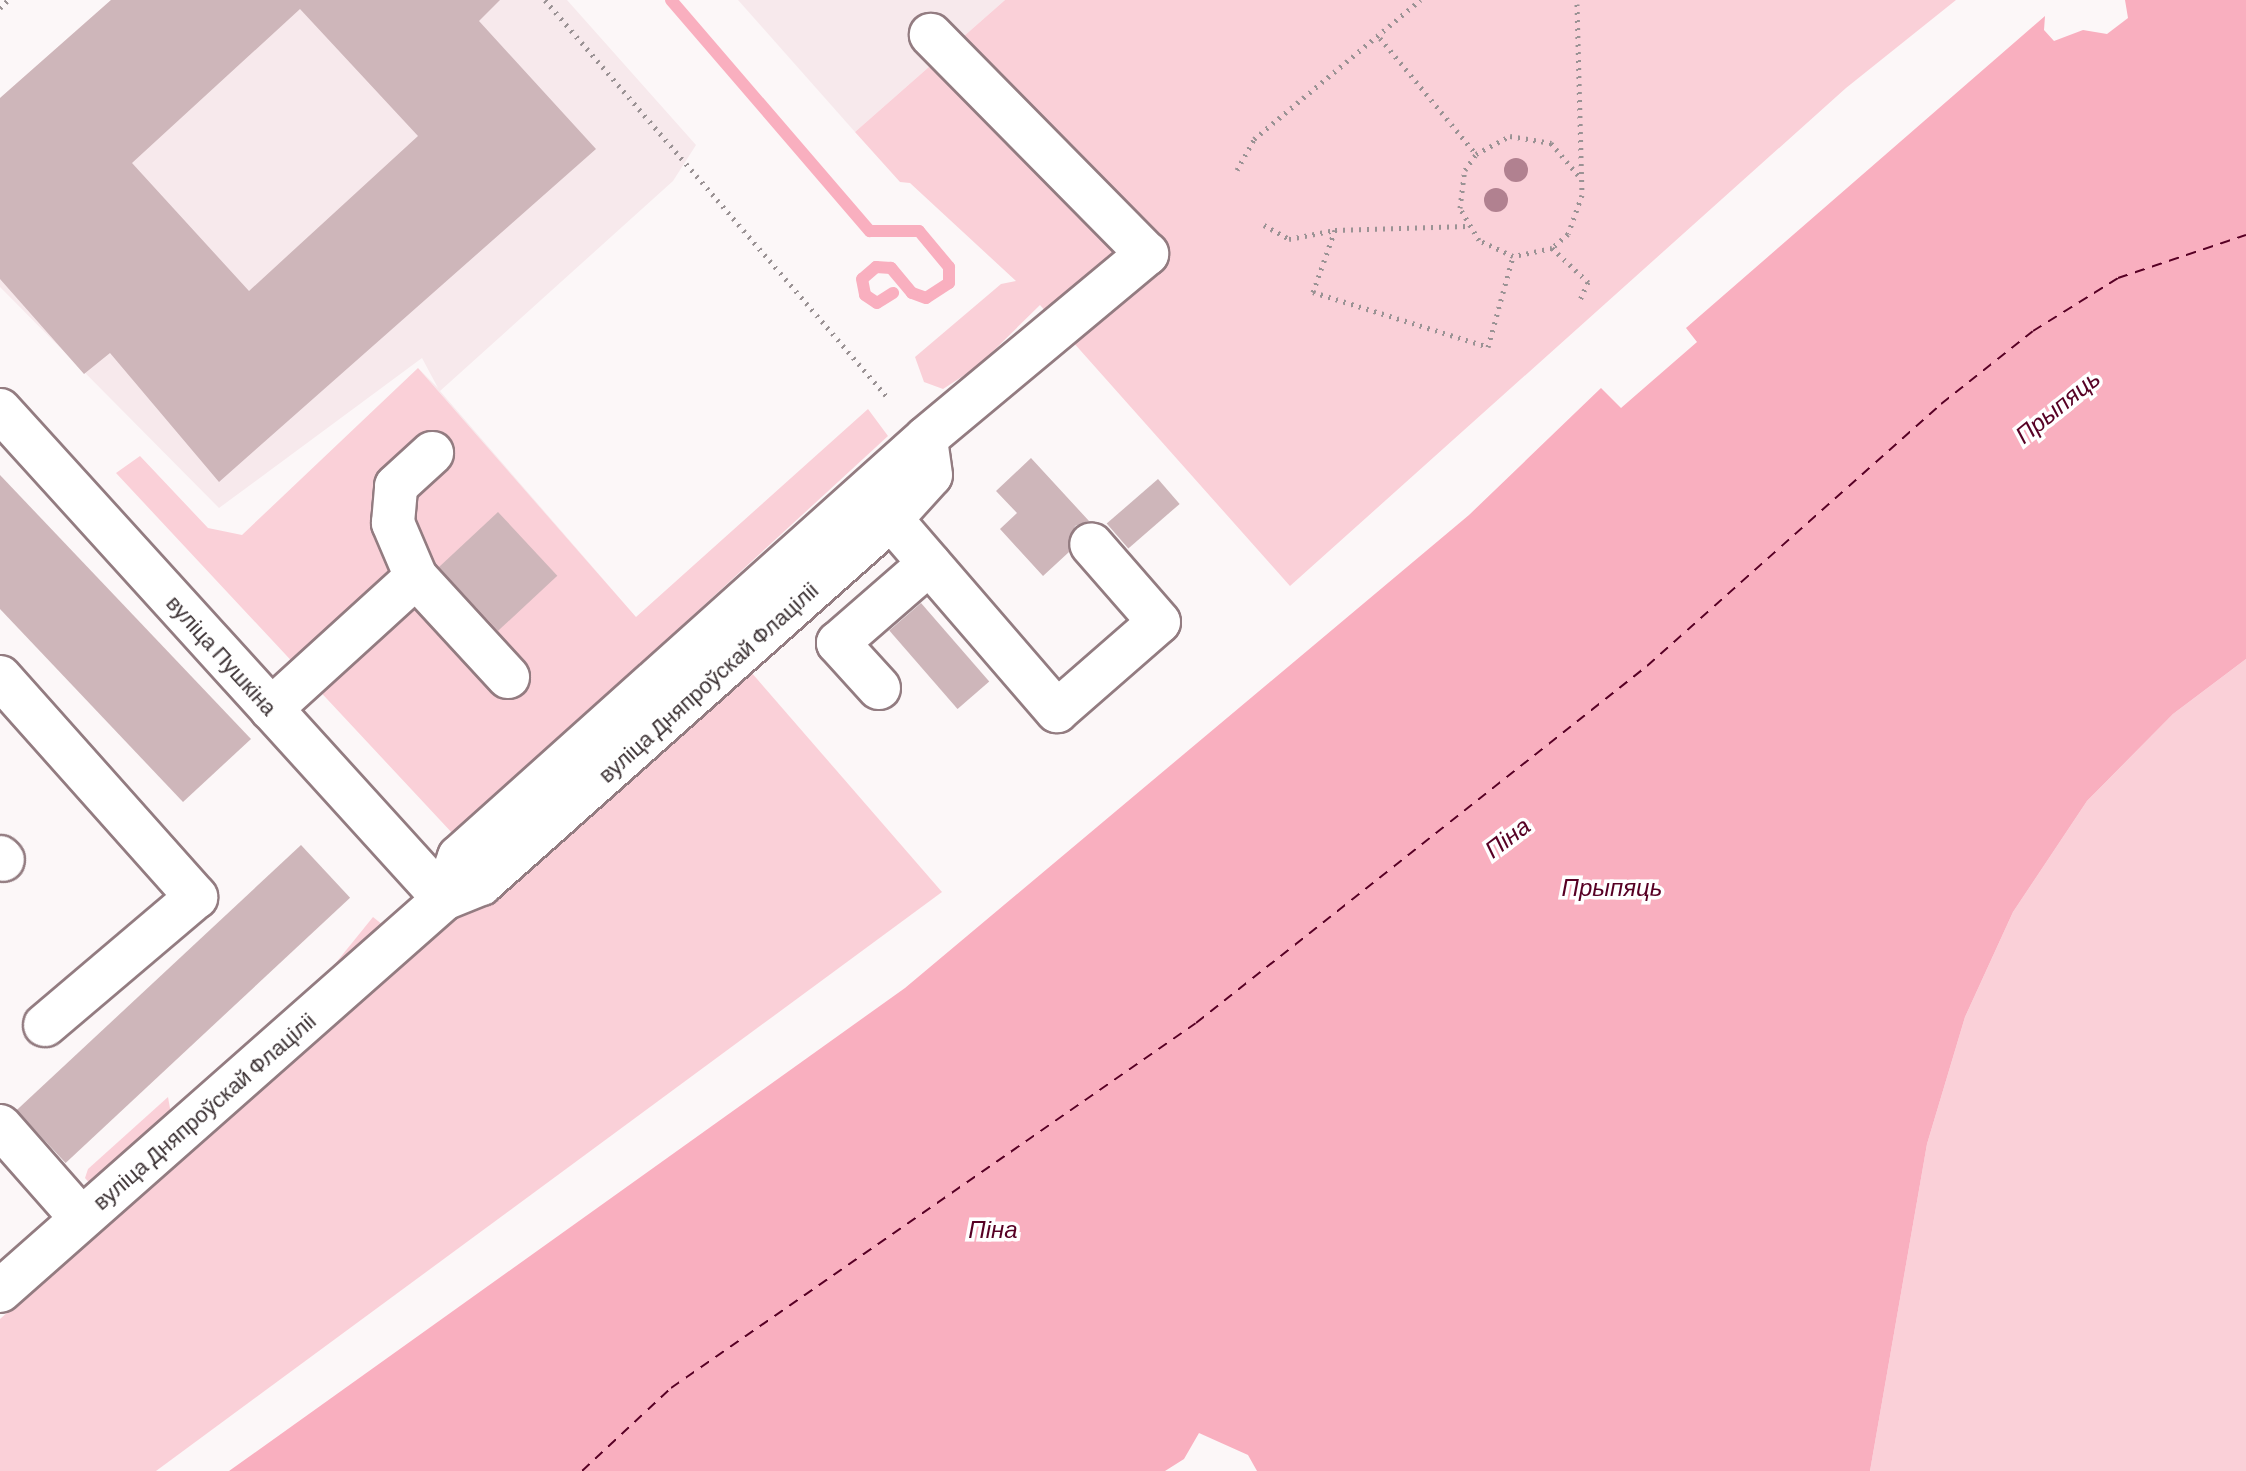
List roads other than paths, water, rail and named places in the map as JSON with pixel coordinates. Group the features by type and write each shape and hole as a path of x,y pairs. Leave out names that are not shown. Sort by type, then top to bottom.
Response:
{"street":[{"name":"вуліца Дняпроўскай Флаціліі","path":"444,899 459,857 926,438 1147,254 931,35"},
{"name":"вуліца Пушкіна","path":"0,410 444,899"},
{"name":"вуліца Дняпроўскай Флаціліі","path":"0,1291 444,899 481,884 891,519 931,475 926,438"},
{"path":"432,453 396,486 393,523 416,577 508,677"},
{"path":"891,519 1057,711 1159,622 1091,544"},
{"path":"879,688 838,643 929,564"},
{"path":"271,709 416,577"},
{"path":"0,677 196,897 45,1025"},
{"path":"0,1126 81,1218"}],"water":[{"name":"Прыпяць","path":"2125,0 2246,0 2246,659 2173,714 2087,801 2013,912 1965,1017 1927,1144 1870,1471 1257,1471 1248,1455 1199,1433 1184,1459 1165,1471 229,1471 905,988 1469,515 1601,388 1621,408 1697,342 1686,328 2045,16 2044,30 2054,41 2083,30 2107,34 2128,18"}],"waterway":[{"path":"671,0 870,231 919,231 949,267 949,283 926,298 912,293 891,268 876,267 862,279 865,295 877,303 893,293"}],"water label":[{"name":"Піна","path":"1507,837"},
{"name":"Піна","path":"993,1229"}]}
